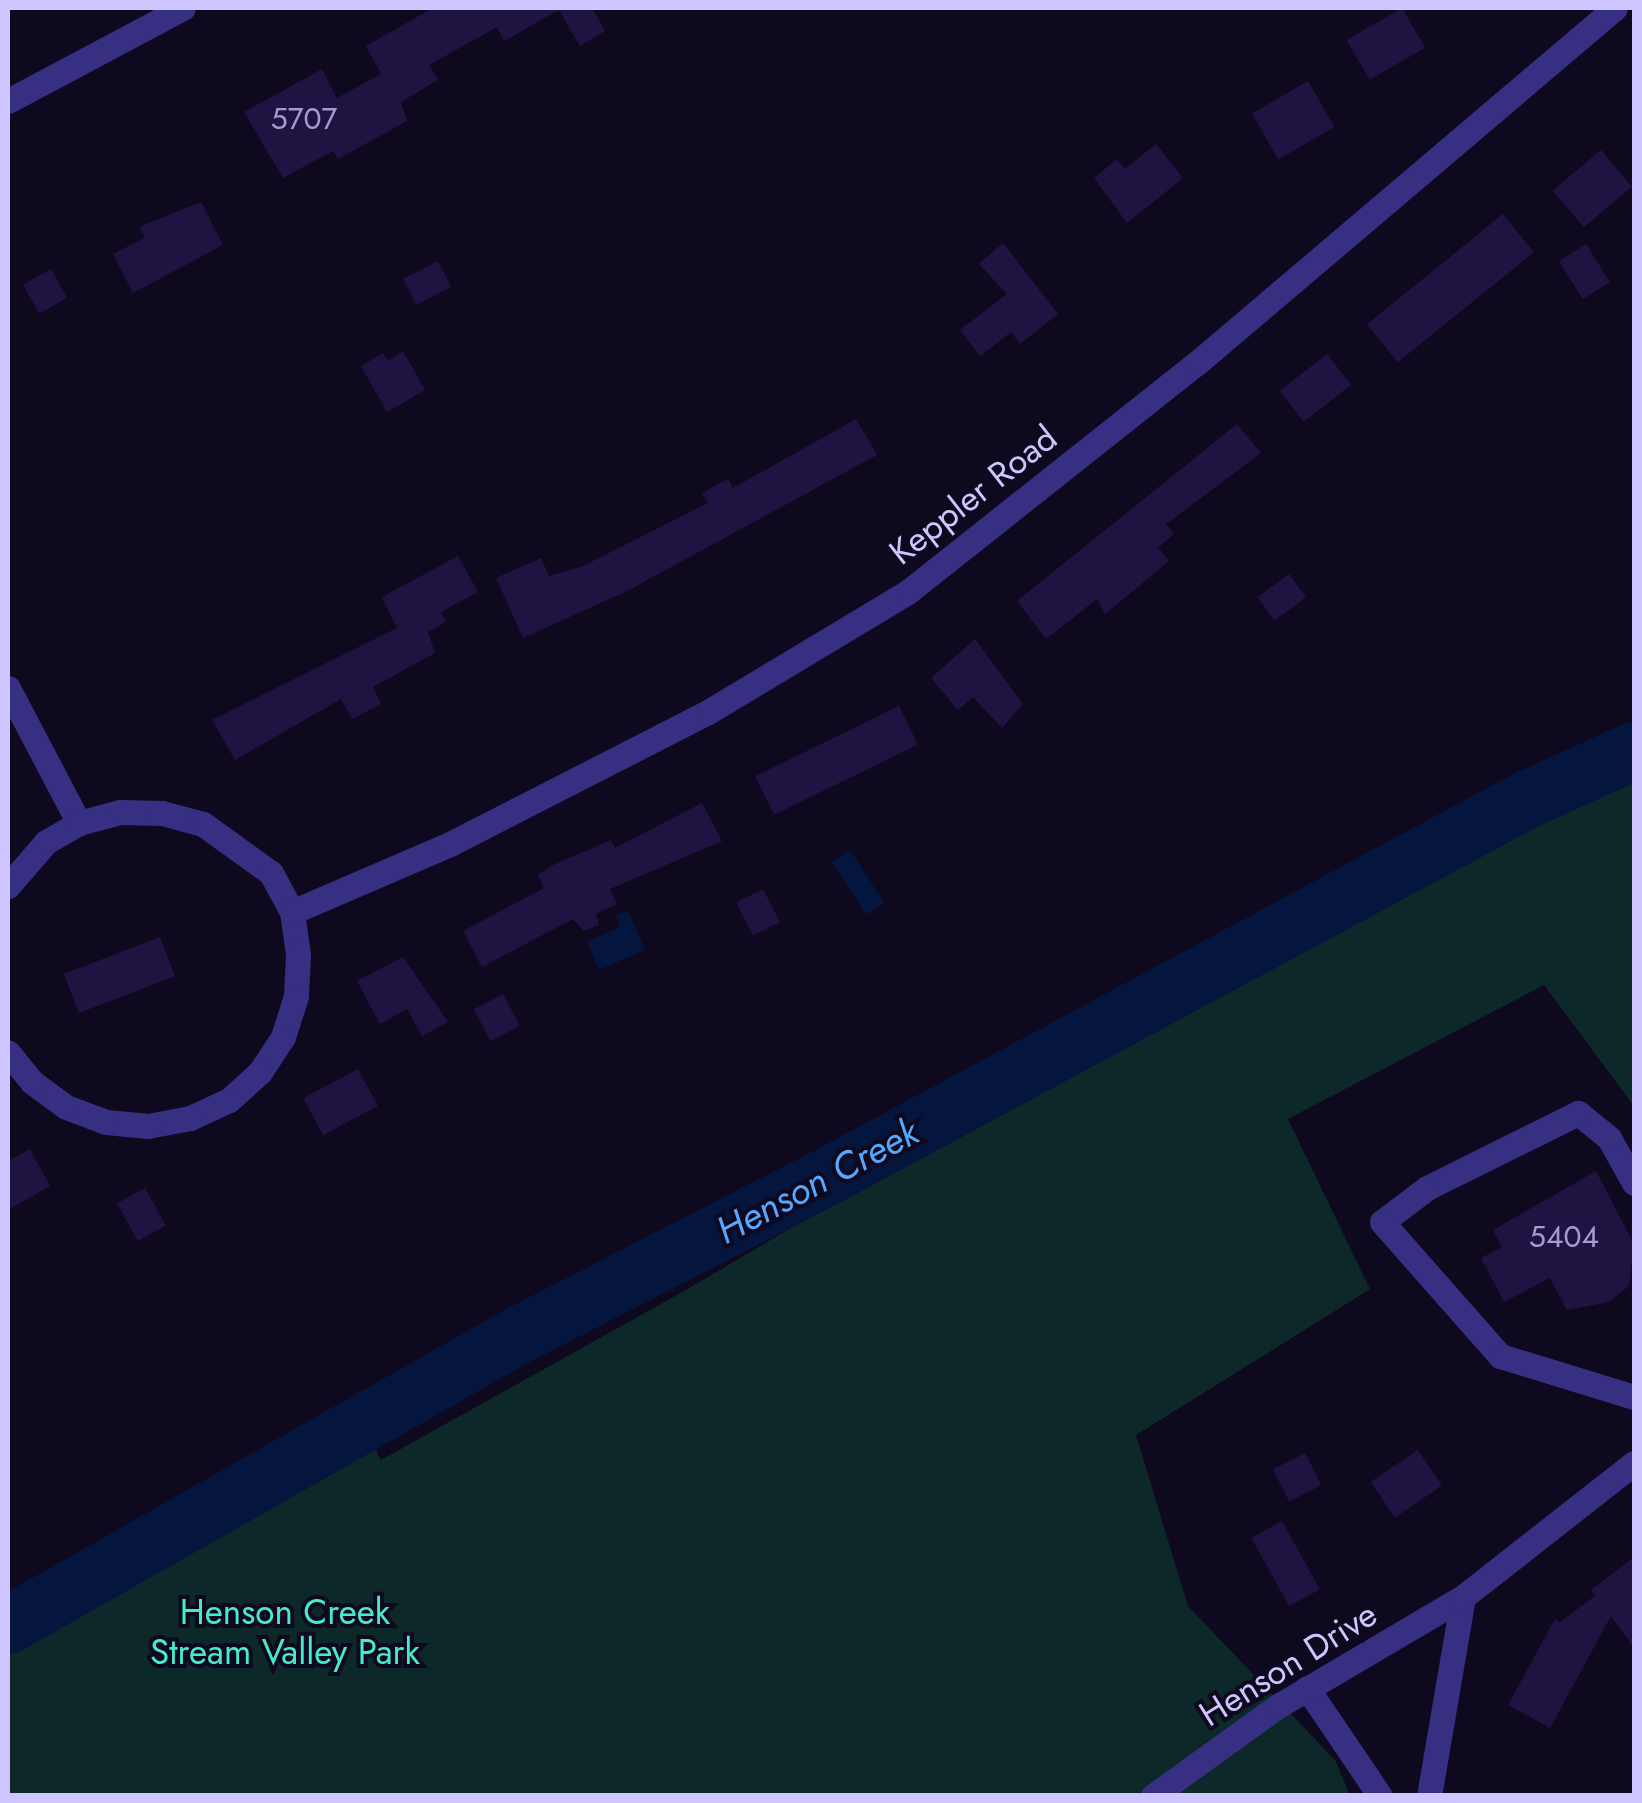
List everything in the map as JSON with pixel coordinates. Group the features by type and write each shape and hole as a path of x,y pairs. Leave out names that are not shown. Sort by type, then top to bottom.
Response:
{"street":[{"path":"8,101 183,8"},
{"name":"Keppler Road","path":"292,912 450,844 708,712 909,590 1197,363 1614,8"},
{"path":"8,688 80,823"},
{"path":"8,886 46,842 80,823 120,812 162,812 203,824 270,873 292,912 296,996 284,1036 260,1072 228,1100 190,1118 148,1126 106,1122 66,1107 32,1082 8,1052"},
{"path":"1634,1183 1610,1138 1578,1113 1427,1188 1382,1222 1500,1356 1634,1397"},
{"name":"Henson Drive","path":"1153,1796 1307,1688 1463,1598 1634,1463"},
{"path":"1429,1796 1463,1598"},
{"path":"1307,1688 1380,1796"}],"green space":[{"name":"Henson Creek Stream Valley Park","path":"1634,732 1634,1106 1544,985 1288,1119 1370,1289 1136,1435 1188,1606 1335,1760 1350,1795 8,1795 8,1591 355,1411 381,1460 684,1291"}],"water":[{"path":"850,850 884,903 866,915 832,862"},
{"path":"628,911 645,950 599,970 587,941 620,927 616,915"}],"building":[{"path":"433,8 592,8 605,31 580,46 559,10 504,41 497,27 429,65 438,80 401,102 407,121 338,159 333,151 283,178 244,112 322,69 337,98 381,74 366,46"},
{"path":"1402,8 1425,48 1370,80 1347,40"},
{"path":"1308,81 1334,127 1278,159 1252,114"},
{"path":"1156,144 1183,178 1127,223 1094,178 1117,159 1125,169"},
{"path":"1601,150 1632,187 1584,227 1553,190"},
{"path":"201,202 223,245 133,293 113,254 145,238 139,227"},
{"path":"1503,214 1534,252 1398,362 1367,324"},
{"path":"1003,243 1058,314 1020,344 1011,332 980,356 960,330 1007,294 979,264"},
{"path":"1586,244 1610,282 1583,299 1559,261"},
{"path":"438,261 451,287 416,305 403,279"},
{"path":"51,269 67,298 39,313 23,285"},
{"path":"403,351 425,390 387,412 361,366 383,353 388,361"},
{"path":"1327,354 1351,385 1304,422 1280,391"},
{"path":"856,419 877,455 627,591 523,638 496,578 541,558 549,576 581,567 708,503 702,493 728,479 733,488"},
{"path":"1237,424 1261,453 1166,524 1174,534 1158,547 1169,561 1105,614 1097,599 1046,639 1017,601"},
{"path":"458,556 478,592 441,612 446,622 428,632 435,653 373,687 381,704 352,719 341,699 235,760 212,720 397,628 382,597"},
{"path":"1289,574 1306,597 1274,620 1257,597"},
{"path":"975,639 1023,704 1002,728 973,697 958,710 931,678"},
{"path":"899,706 918,745 774,815 755,776"},
{"path":"702,803 722,841 610,889 617,904 596,914 599,925 584,931 573,919 482,967 463,931 544,888 538,875 611,840 615,848"},
{"path":"763,889 780,922 753,936 736,903"},
{"path":"160,937 175,976 79,1013 64,974"},
{"path":"403,957 448,1022 422,1036 407,1009 380,1024 357,981"},
{"path":"503,994 520,1026 491,1041 474,1009"},
{"path":"358,1069 378,1106 323,1135 303,1098"},
{"path":"30,1149 50,1186 8,1210 8,1161"},
{"path":"1596,1171 1634,1244 1629,1286 1609,1302 1567,1310 1550,1278 1504,1302 1481,1258 1502,1247 1493,1230"},
{"path":"145,1188 166,1226 138,1241 117,1204"},
{"path":"1418,1450 1442,1486 1395,1518 1371,1482"},
{"path":"1305,1453 1321,1485 1289,1501 1273,1469"},
{"path":"1282,1521 1320,1589 1289,1606 1251,1538"},
{"path":"1634,1557 1634,1648 1611,1616 1550,1728 1508,1705 1555,1619 1560,1622 1595,1596 1591,1590"}],"waterway":[{"name":"Henson Creek","path":"8,1625 517,1336 832,1174 1528,799 1634,751"}]}
